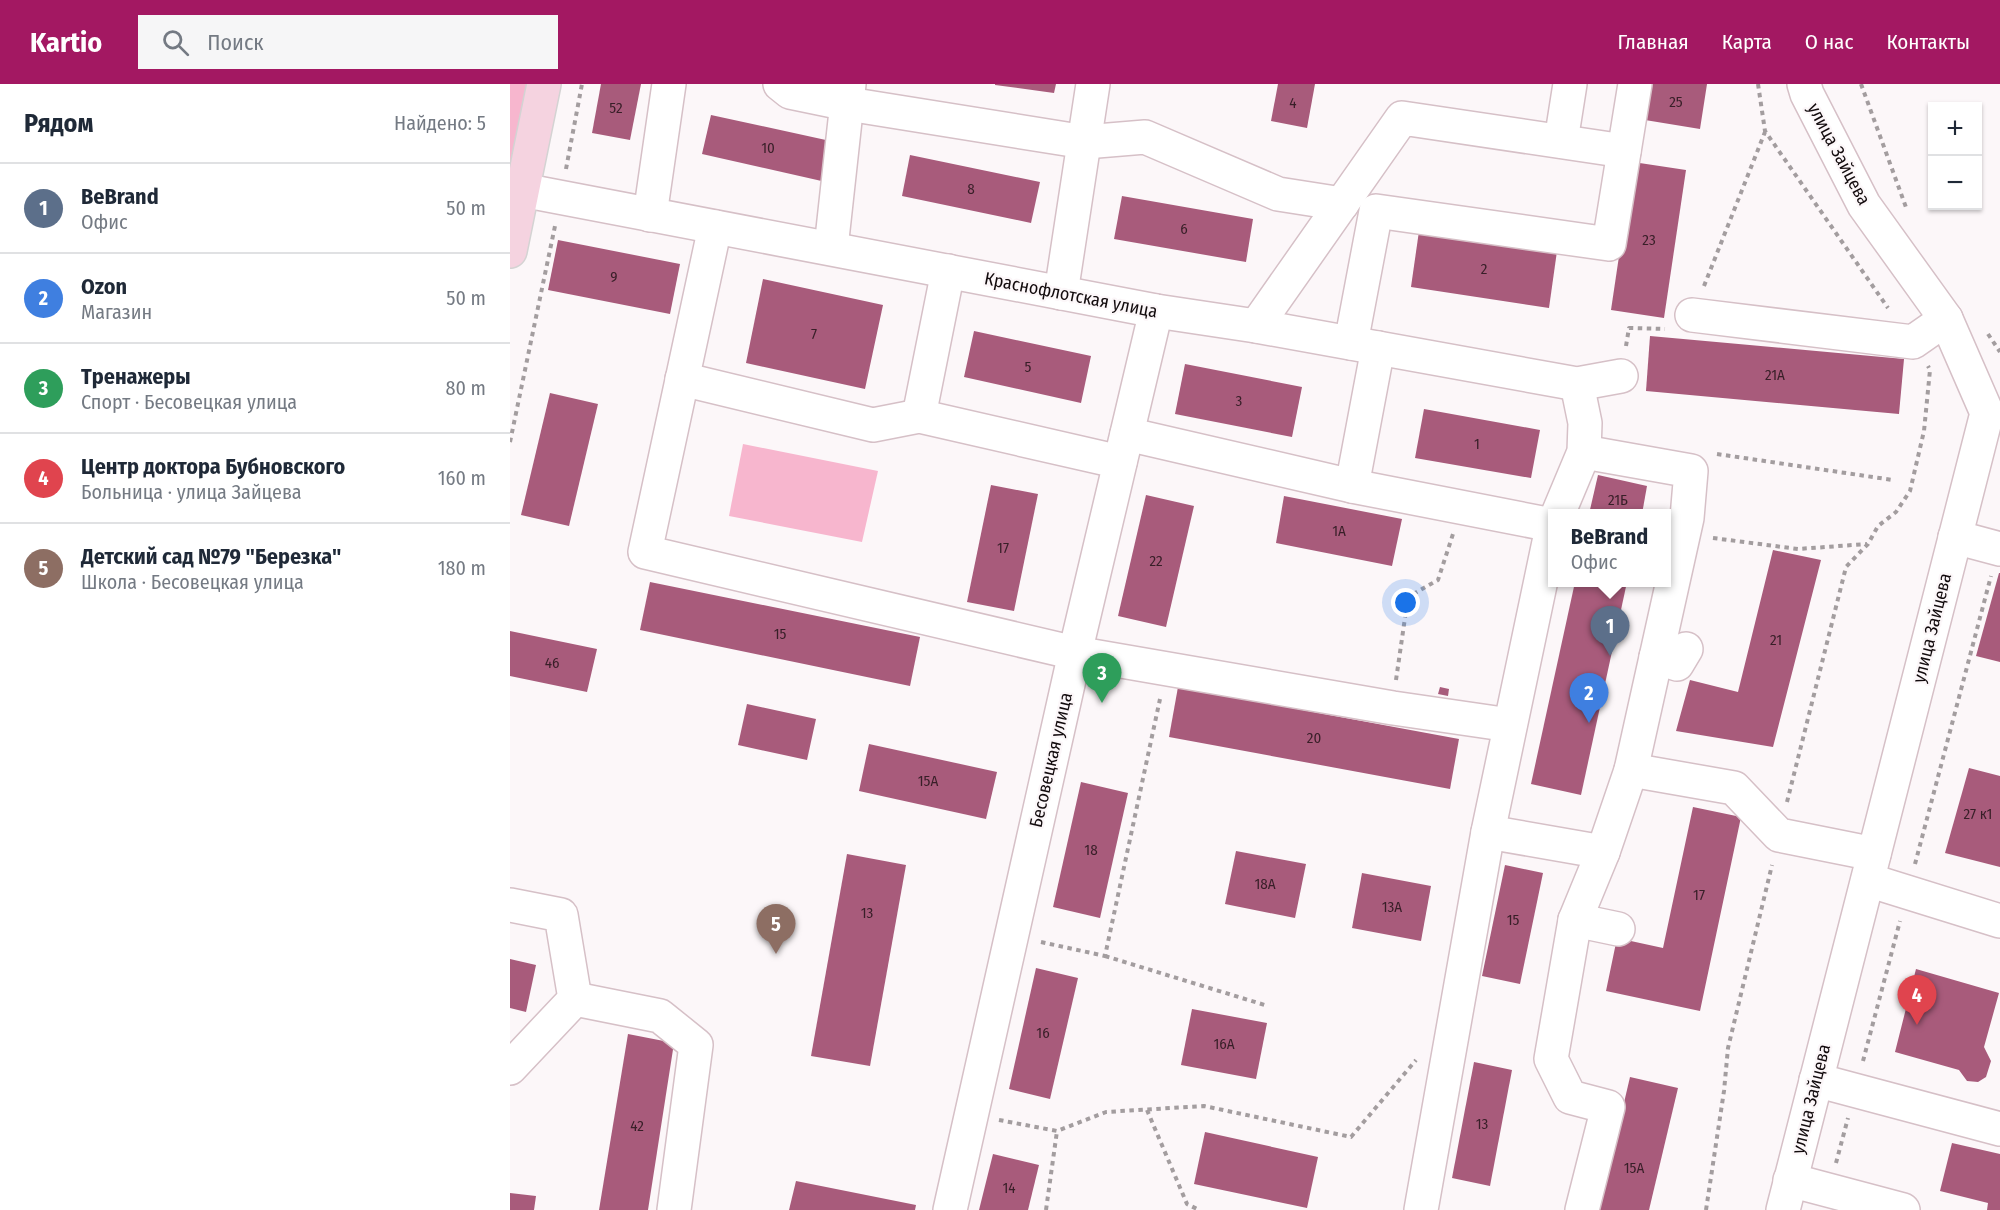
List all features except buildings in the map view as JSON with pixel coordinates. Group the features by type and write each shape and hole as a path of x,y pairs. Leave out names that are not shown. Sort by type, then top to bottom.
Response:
{"main road":[{"path":"510,251 544,84"}],"street":[{"path":"650,215 669,84"},
{"path":"780,84 790,92 849,94 1084,142 1145,137 1278,194 1342,204"},
{"path":"1061,293 1093,84"},
{"path":"1561,141 1570,84"},
{"path":"1352,486 1376,211 1609,244 1635,84"},
{"name":"улица Зайцева","path":"1787,1195 1955,537 1994,401 1946,319 1864,205 1803,84"},
{"path":"831,248 849,94"},
{"path":"1256,326 1402,118 1624,151"},
{"name":"Краснофлотская улица","path":"522,190 1156,311 1256,326 1577,384 1621,376"},
{"path":"715,228 645,552 1076,653 1393,708 1510,725"},
{"path":"919,416 948,271"},
{"name":"Бесовецкая улица","path":"950,1210 1156,311"},
{"path":"1692,315 1913,342 1946,319"},
{"path":"682,379 873,425 919,416 1352,486 1548,523"},
{"path":"1560,509 1584,452 1585,423 1577,384"},
{"path":"1582,1210 1608,1107 1570,1097 1551,1059 1575,920 1603,852 1671,653 1694,516 1691,471 1584,452"},
{"path":"1955,537 2000,549"},
{"path":"1421,1210 1488,832 1548,547"},
{"path":"1631,770 1734,788 1779,835 1871,867 2000,921"},
{"path":"1488,832 1603,852"},
{"path":"510,905 561,915 575,999"},
{"path":"1575,920 1618,929"},
{"path":"510,1068 575,999"},
{"path":"575,999 660,1016 696,1045 674,1210"},
{"path":"1816,1080 2000,1129"},
{"path":"1787,1195 1903,1210"}],"path":[{"path":"510,442 561,198 582,84"},
{"path":"1706,1210 1724,1091 1728,1048 1846,567 1868,544 1878,526 1896,512 1910,491 1924,431 1930,370 1913,342 1765,131 1758,84"},
{"path":"1861,84 1911,220"},
{"path":"1621,376 1629,328 1665,329 1692,315 1765,131"},
{"path":"1987,333 2000,352"},
{"path":"1706,452 1893,480"},
{"path":"1393,708 1408,597 1438,580 1456,523"},
{"path":"1106,956 1167,669"},
{"path":"1012,936 1106,956 1268,1006"},
{"path":"972,1114 1057,1131 1106,1112 1204,1106 1351,1137 1418,1057 1450,1049"},
{"path":"1147,1110 1187,1204 1199,1210"},
{"path":"1046,1210 1057,1131"}],"shaded area":[{"path":"510,84 528,84 510,176"},
{"path":"743,444 878,471 862,542 729,516"}],"place":[{"name":"BeBrand","path":"1610,656"},
{"name":"Тренажеры","path":"1102,703"},
{"name":"Ozon","path":"1589,723"},
{"name":"Детский сад №79 \"Березка\"","path":"776,954"},
{"name":"Центр доктора Бубновского","path":"1917,1025"}]}
